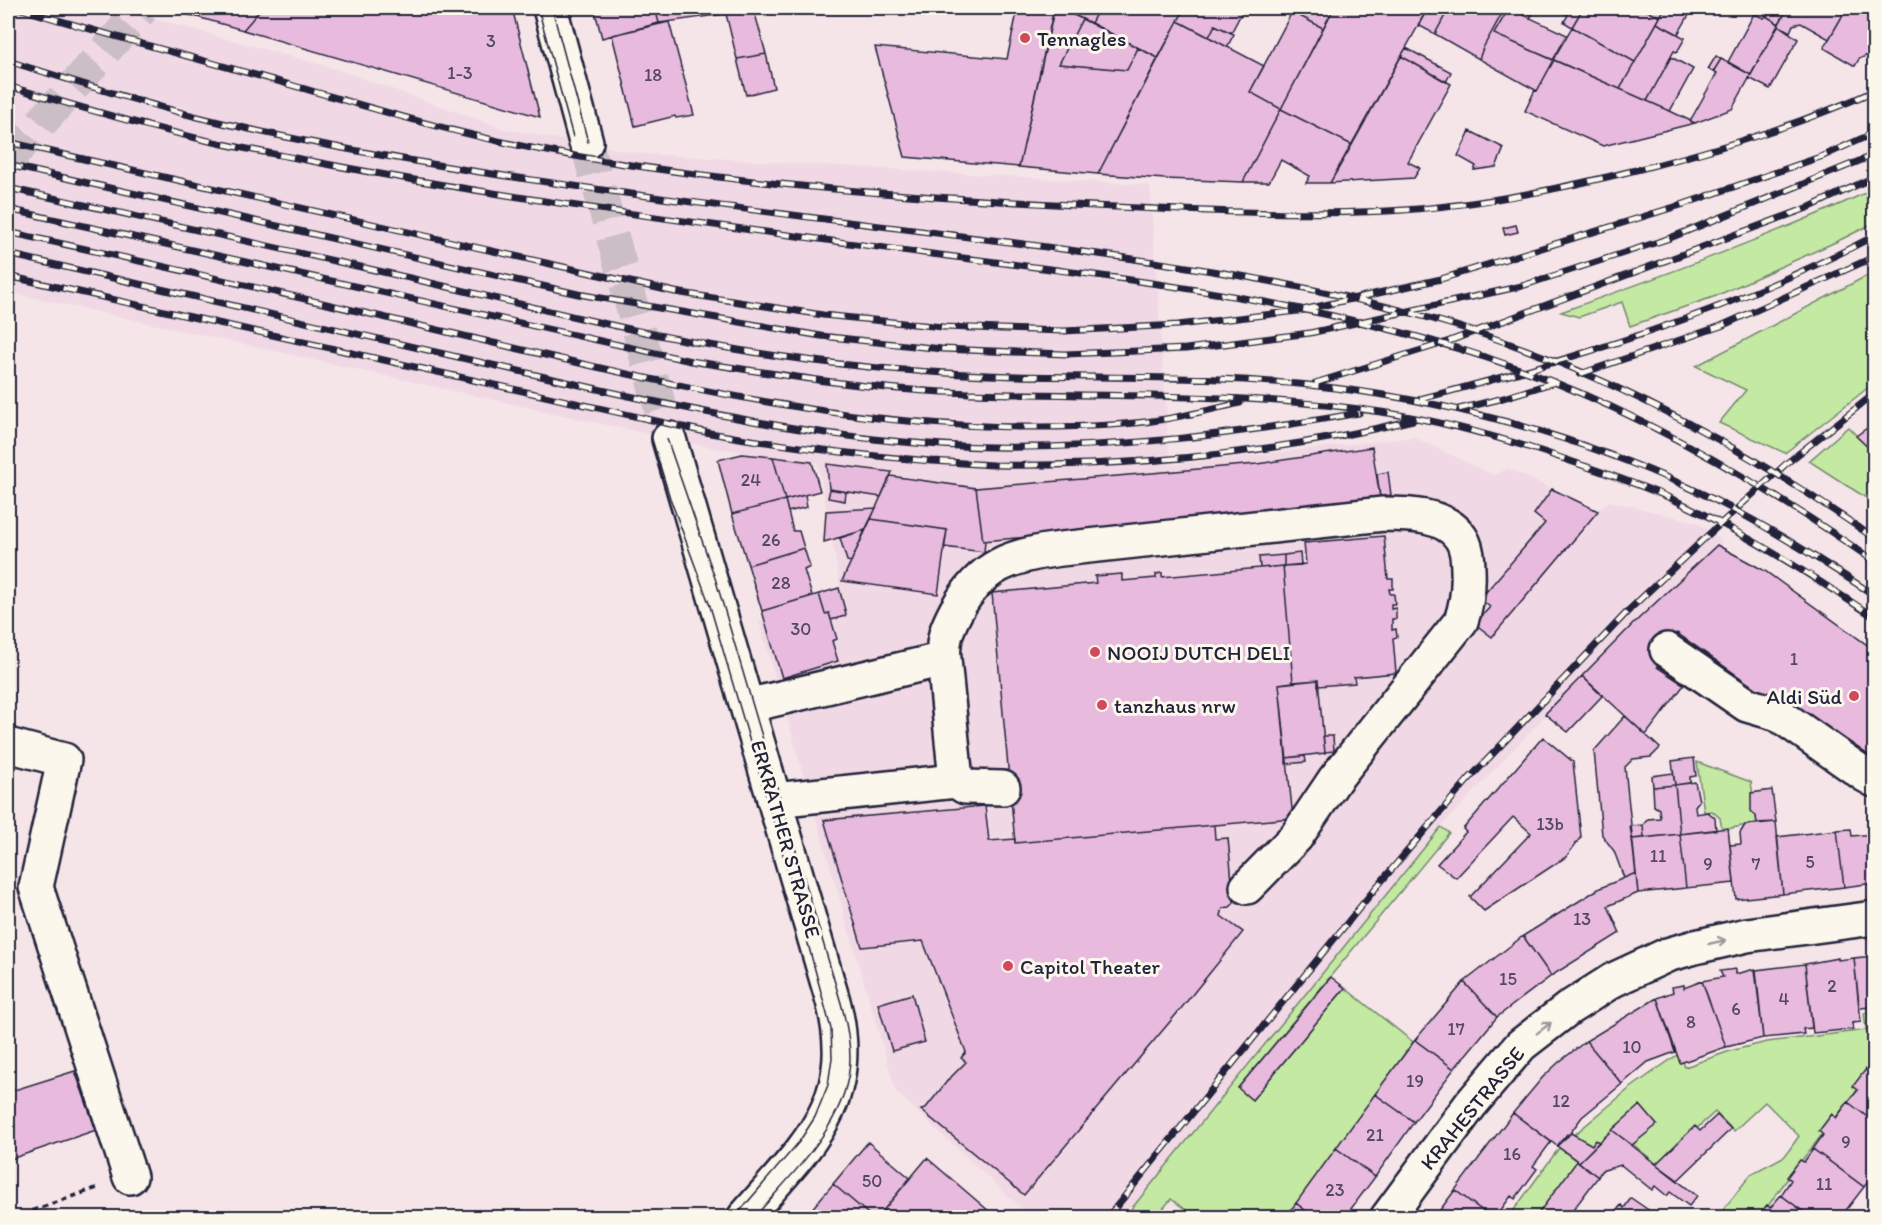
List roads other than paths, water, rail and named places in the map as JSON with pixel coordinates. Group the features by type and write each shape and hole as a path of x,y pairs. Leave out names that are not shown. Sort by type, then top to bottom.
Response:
{"street":[{"path":"550,8 586,142"},
{"name":"ERKRATHER STRASSE","path":"669,439 835,1007 840,1033 841,1051 837,1084 833,1098 819,1126 744,1218"},
{"path":"956,781 942,644 947,627 971,587 995,567 1020,556 1061,549 1383,514 1427,517 1453,529 1463,540 1468,562 1467,596 1461,621 1335,779 1296,837 1247,887"},
{"path":"1667,650 1747,705 1778,714 1875,780"},
{"path":"747,706 944,659"},
{"path":"8,745 64,760 36,887 130,1177"},
{"path":"774,800 956,781 965,787 1003,788"},
{"name":"KRAHESTRASSE","path":"1386,1218 1471,1104 1521,1045 1569,1008 1613,980 1668,955 1695,947 1747,935 1875,918"}],"tunnel":[{"path":"8,160 143,8"},
{"path":"586,142 669,439"}],"tram line":[{"path":"538,8 573,137"},
{"path":"552,8 588,142"},
{"path":"651,436 670,498 710,606 793,888 831,1029 832,1058 828,1085 815,1117 799,1142 734,1218"},
{"path":"667,439 716,581 841,1003 849,1044 847,1082 840,1104 829,1125 801,1164 754,1218"}],"railway":[{"path":"18,8 412,119 542,150 740,180 939,197 1151,209 1269,213 1387,211 1451,206 1514,196 1609,177 1729,144 1817,115 1874,91"},
{"path":"8,61 221,123 401,159 608,191 1016,243 1224,273 1327,293 1429,318 1488,336 1547,358 1661,409 1770,470 1874,538"},
{"path":"8,86 205,140 465,189 756,231 1134,280 1288,306 1364,323 1440,343 1514,367 1608,405 1745,478 1874,561"},
{"path":"8,142 675,292 823,315 943,327 1064,331 1178,325 1298,311 1441,279 1681,205 1823,156 1874,133"},
{"path":"8,165 578,294 821,336 942,349 1065,354 1186,349 1310,333 1522,286 1670,238 1874,155"},
{"path":"1315,383 1444,343 1810,207 1874,177"},
{"path":"8,188 594,321 737,350 814,361 959,374 1280,382 1364,392 1460,410 1554,436 1646,469 1690,488 1784,538 1874,595"},
{"path":"8,209 691,361 880,387 999,394 1165,396 1277,401 1388,413 1435,422 1528,447 1670,498 1757,543 1874,617"},
{"path":"8,232 619,372 828,412 969,426 1070,427 1159,420 1240,403"},
{"path":"1420,399 1537,367 1652,331 1765,287 1874,236"},
{"path":"8,254 606,391 798,429 847,436 993,447 1131,443 1222,434 1359,413"},
{"path":"1580,374 1721,326 1874,257"},
{"path":"8,276 710,433 876,456 994,465 1152,460 1258,449 1413,420"},
{"path":"1459,409 1555,382"},
{"path":"1107,1218 1374,890 1468,780 1631,608 1787,463 1874,394"}],"place":[{"name":"Tennagles","path":"1025,38"},
{"name":"NOOIJ DUTCH DELI","path":"1095,652"},
{"name":"Aldi Süd","path":"1854,696"},
{"name":"tanzhaus nrw","path":"1102,705"},
{"name":"Capitol Theater","path":"1008,966"}]}
